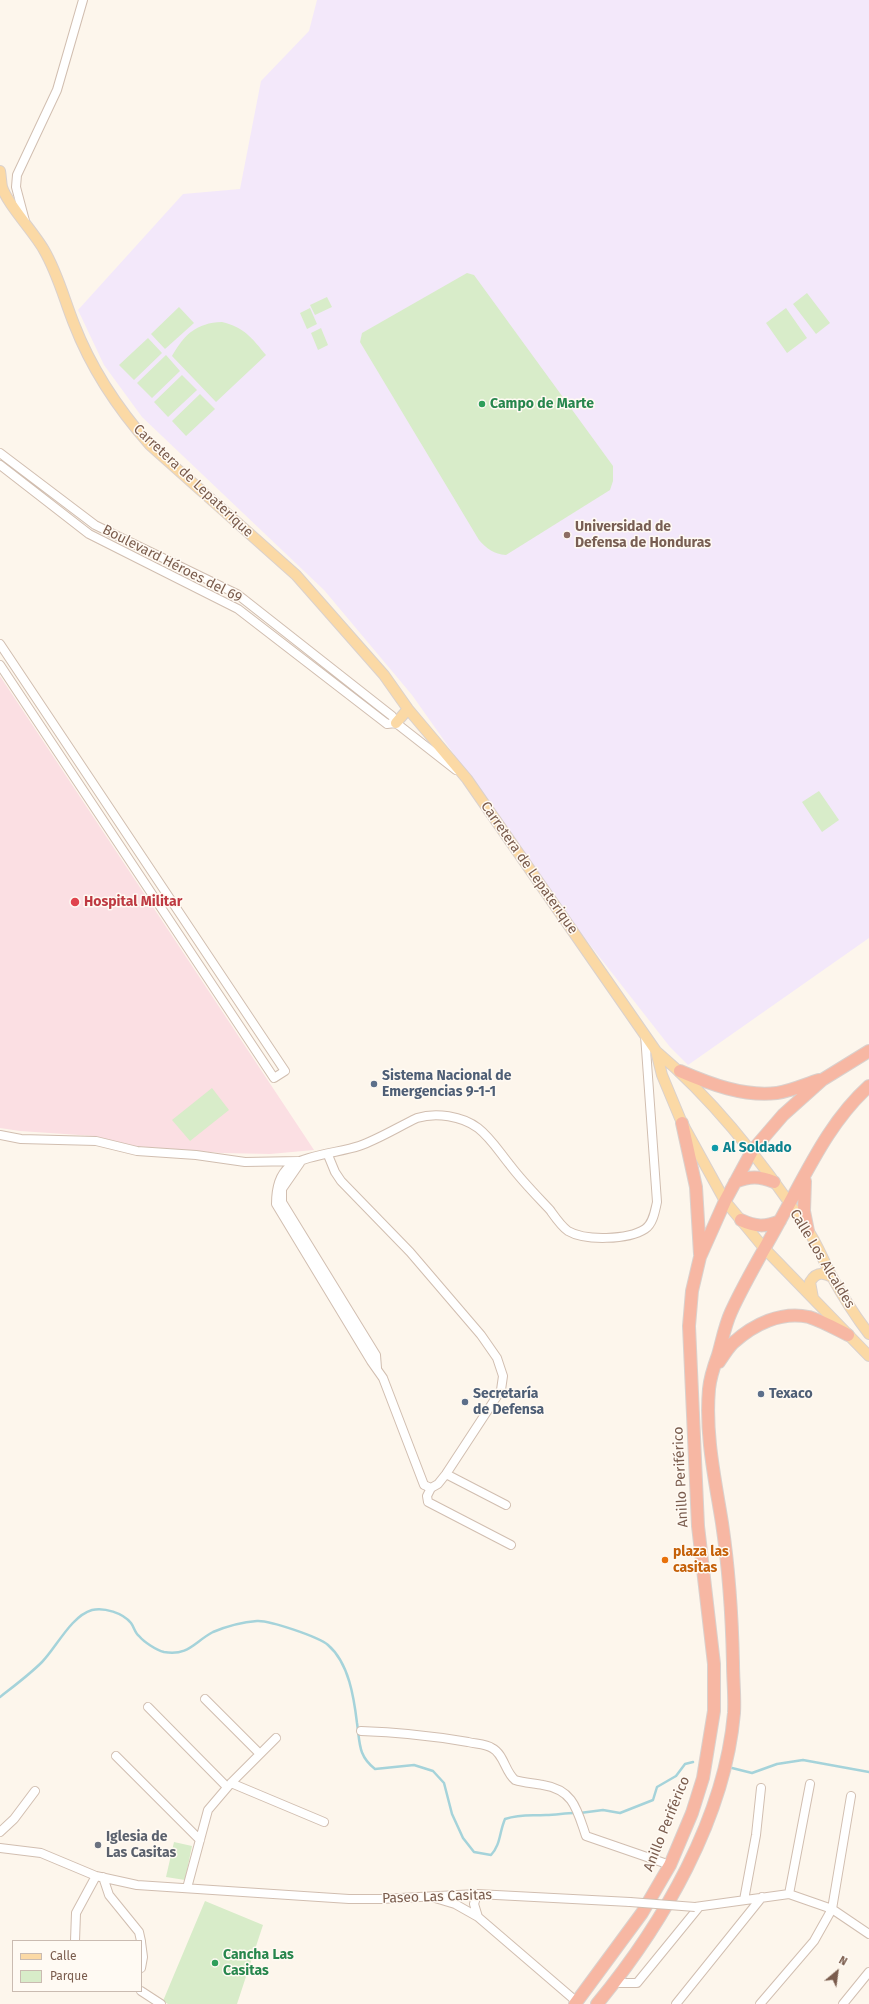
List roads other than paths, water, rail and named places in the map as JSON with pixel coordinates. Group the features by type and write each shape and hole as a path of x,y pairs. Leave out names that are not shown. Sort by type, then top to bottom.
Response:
{"highway":[{"name":"Anillo Periférico","path":"576,2003 642,1913 670,1865 692,1813 703,1778 714,1712 714,1664 698,1526 689,1326 692,1291 700,1257 725,1201 752,1151 783,1115 822,1080 869,1051"},
{"path":"680,1071 708,1083 744,1092 777,1093 822,1080"},
{"path":"597,2004 615,1983 676,1889 708,1821 723,1781 734,1712 732,1616 729,1575 710,1454 709,1388 713,1370 730,1314 764,1248 835,1125 853,1101 869,1086"},
{"path":"682,1123 696,1187 700,1257"},
{"path":"808,1231 803,1201 805,1183 810,1167"},
{"path":"735,1182 748,1177 761,1177 774,1182"},
{"path":"741,1220 754,1226 767,1226 780,1221"},
{"path":"713,1370 732,1343 755,1327 777,1317 795,1315 811,1318 848,1335"}],"main road":[{"name":"Carretera de Lepaterique","path":"0,172 2,188 11,204 25,221 44,250 58,278 74,324 96,370 130,423 150,445 296,575 384,675 408,708 467,779 656,1051 680,1071 752,1151 789,1204"},
{"path":"396,723 408,708"},
{"name":"Carretera de Lepaterique","path":"656,1051 662,1075 682,1123 725,1201 764,1248"},
{"name":"Calle Los Alcaldes","path":"789,1204 808,1231 832,1277 861,1324 869,1334"},
{"name":"Calle Los Alcaldes","path":"764,1248 869,1356"},
{"path":"814,1301 810,1289 810,1282 813,1276 819,1273 825,1273 832,1277"}],"street":[{"path":"25,221 16,187 17,175 57,90 83,0"},
{"name":"Boulevard Héroes del 69","path":"0,452 95,525 237,594 392,716 396,723 467,779"},
{"name":"Boulevard Héroes del 69","path":"0,465 89,534 238,609 387,724 396,723"},
{"path":"0,644 284,1071 274,1078 0,665"},
{"path":"0,1135 21,1139 96,1141 137,1151 196,1155 245,1162 302,1161 360,1146 427,1114 456,1118 477,1127 486,1135 522,1180 568,1231 586,1237 604,1238 635,1233 646,1228 654,1216 657,1202 646,1036"},
{"path":"328,1155 335,1172 342,1181 444,1290 481,1335 497,1358 502,1376 501,1390 446,1474 438,1484 431,1488 427,1496 428,1502 512,1545"},
{"path":"302,1161 288,1168 281,1179 276,1193 276,1204 371,1362 383,1378 424,1484 431,1488"},
{"path":"446,1474 506,1505"},
{"path":"205,1699 260,1754"},
{"path":"148,1707 229,1785 324,1822"},
{"path":"361,1731 394,1732 445,1738 491,1746 498,1753 507,1770 515,1780 557,1789 570,1796 574,1801 586,1836 670,1865"},
{"path":"187,1888 208,1810 229,1785 276,1738"},
{"path":"116,1756 200,1840"},
{"path":"789,1894 810,1784"},
{"path":"744,1900 756,1835 760,1788"},
{"path":"0,1832 14,1819 35,1791"},
{"path":"760,2004 814,1941 832,1909 851,1796"},
{"name":"Paseo Las Casitas","path":"0,1848 41,1853 100,1876 138,1885 349,1899 381,1899 477,1894 697,1907 789,1894 832,1909 869,1932"},
{"path":"75,1940 76,1913 100,1876"},
{"path":"100,1876 109,1895 139,1932 141,1940"},
{"path":"477,1894 474,1904 478,1917"},
{"path":"426,1896 455,1904 478,1917 576,2003"},
{"path":"676,2004 762,1897"},
{"path":"615,1983 637,1983 697,1907"},
{"path":"142,1947 144,1957 142,1964"},
{"path":"843,2004 869,1972"},
{"path":"142,1992 161,2004"}],"waterway":[{"path":"0,1697 42,1662 64,1633 77,1619 84,1613 92,1610 108,1610 123,1616 128,1619 138,1635 147,1643 161,1651 173,1653 185,1650 206,1636 223,1628 246,1622 263,1621 315,1638 328,1645 335,1652 346,1671 349,1681 361,1749 365,1759 375,1769 414,1765 433,1771 444,1783 452,1814 463,1838 474,1852 491,1855 497,1847 505,1819 521,1816 575,1813"},
{"path":"732,1768 752,1773 777,1764 803,1760 869,1772"},
{"path":"580,1813 603,1810 620,1813 653,1800 657,1787 676,1776 685,1764 693,1762"}],"place":[{"name":"Campo de Marte","path":"482,404"},
{"name":"Universidad de Defensa de Honduras","path":"567,535"},
{"name":"Hospital Militar","path":"75,902"},
{"name":"Sistema Nacional de Emergencias 9-1-1","path":"374,1084"},
{"name":"Al Soldado","path":"715,1148"},
{"name":"Texaco","path":"761,1394"},
{"name":"Secretaría de Defensa","path":"465,1402"},
{"name":"plaza las casitas","path":"665,1560"},
{"name":"Iglesia de Las Casitas","path":"98,1845"},
{"name":"Cancha Las Casitas","path":"215,1963"}]}
